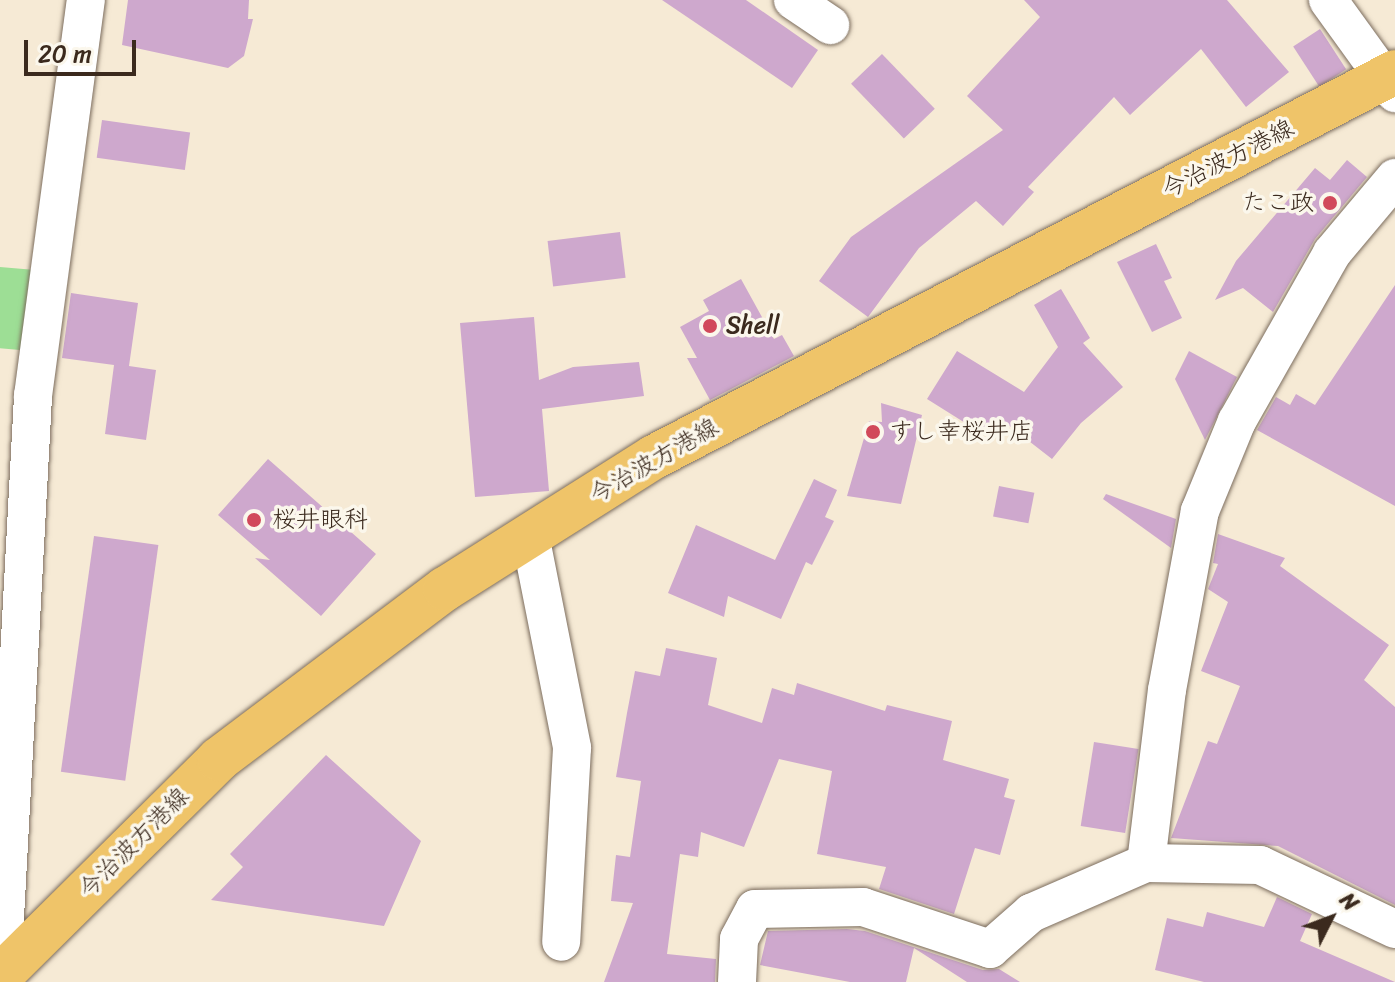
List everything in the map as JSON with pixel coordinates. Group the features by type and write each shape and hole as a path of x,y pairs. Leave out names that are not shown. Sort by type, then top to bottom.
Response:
{"main road":[{"name":"今治波方港線","path":"1,974 219,759 445,589 654,457 1392,81"}],"street":[{"path":"1,974 33,396 86,0"},
{"path":"793,0 830,25"},
{"path":"1328,0 1392,81"},
{"path":"1146,863 1167,690 1200,511 1237,421 1332,253 1395,178"},
{"path":"530,535 572,748 561,942"},
{"path":"737,982 739,939 755,909 863,907 990,949 1031,913 1146,863 1260,865 1357,906 1395,929"}],"green space":[{"path":"0,267 47,271 40,352 0,348"}],"building":[{"path":"128,0 249,0 248,19 253,19 244,56 228,68 122,45"},
{"path":"662,0 746,0 818,50 792,88"},
{"path":"1024,0 1227,0 1289,72 1246,107 1201,49 1130,115 1114,97 1028,187 1034,192 1003,226 976,201 919,248 868,317 819,281 851,237 1003,130 967,96 1040,17"},
{"path":"1320,29 1346,69 1319,87 1293,46"},
{"path":"882,54 935,109 904,139 851,84"},
{"path":"102,120 190,132 185,170 97,158"},
{"path":"1347,160 1367,177 1315,239 1273,312 1243,288 1215,300 1236,261 1315,168 1330,180"},
{"path":"620,232 626,278 553,287 548,241"},
{"path":"1156,244 1172,278 1164,281 1182,318 1152,332 1117,262"},
{"path":"741,279 774,339 782,335 794,356 710,400 687,358 697,358 680,327 709,311 703,300"},
{"path":"1395,285 1395,506 1257,430 1276,397 1290,405 1296,394 1315,405"},
{"path":"1061,289 1090,338 1083,343 1123,387 1081,423 1052,459 998,417 986,436 927,399 957,351 1024,392 1058,347 1034,305"},
{"path":"71,293 138,303 129,366 156,370 146,440 105,434 114,365 62,358"},
{"path":"534,317 539,380 573,367 639,362 644,396 542,409 549,491 475,497 460,323"},
{"path":"1189,351 1237,377 1205,440 1175,379"},
{"path":"881,403 922,415 901,504 847,496 869,421 882,422"},
{"path":"268,459 376,554 321,616 255,558 270,560 218,515"},
{"path":"814,479 837,490 825,517 834,521 812,565 806,562 781,619 728,596 724,617 668,593 696,525 775,560"},
{"path":"999,486 1034,493 1028,523 993,516"},
{"path":"1106,494 1176,519 1171,548 1103,499"},
{"path":"1218,534 1285,558 1280,566 1389,645 1364,680 1395,707 1395,905 1278,846 1171,838 1208,741 1217,744 1240,686 1201,671 1228,602 1208,589 1218,564 1213,563"},
{"path":"94,536 158,545 125,781 61,772"},
{"path":"666,648 717,658 708,705 762,723 772,688 794,695 797,683 885,711 887,705 952,721 943,760 1009,779 1004,797 1015,800 1000,855 975,848 954,914 879,889 886,867 817,854 832,771 779,759 744,847 701,832 698,857 680,854 667,954 716,959 715,982 604,982 633,903 611,901 616,855 630,857 641,781 616,777 627,713 635,671 660,676"},
{"path":"1094,742 1138,749 1125,833 1081,826"},
{"path":"326,755 421,841 384,926 211,900 243,867 230,854"},
{"path":"1277,897 1312,914 1300,941 1395,982 1204,982 1155,970 1167,918 1203,927 1207,912 1264,927"},
{"path":"768,931 865,931 983,970 999,969 1020,982 967,982 914,948 906,982 850,982 760,965"}],"place":[{"name":"たこ政","path":"1330,203"},
{"name":"Shell","path":"710,326"},
{"name":"すし幸桜井店","path":"873,432"},
{"name":"桜井眼科","path":"254,520"}]}
